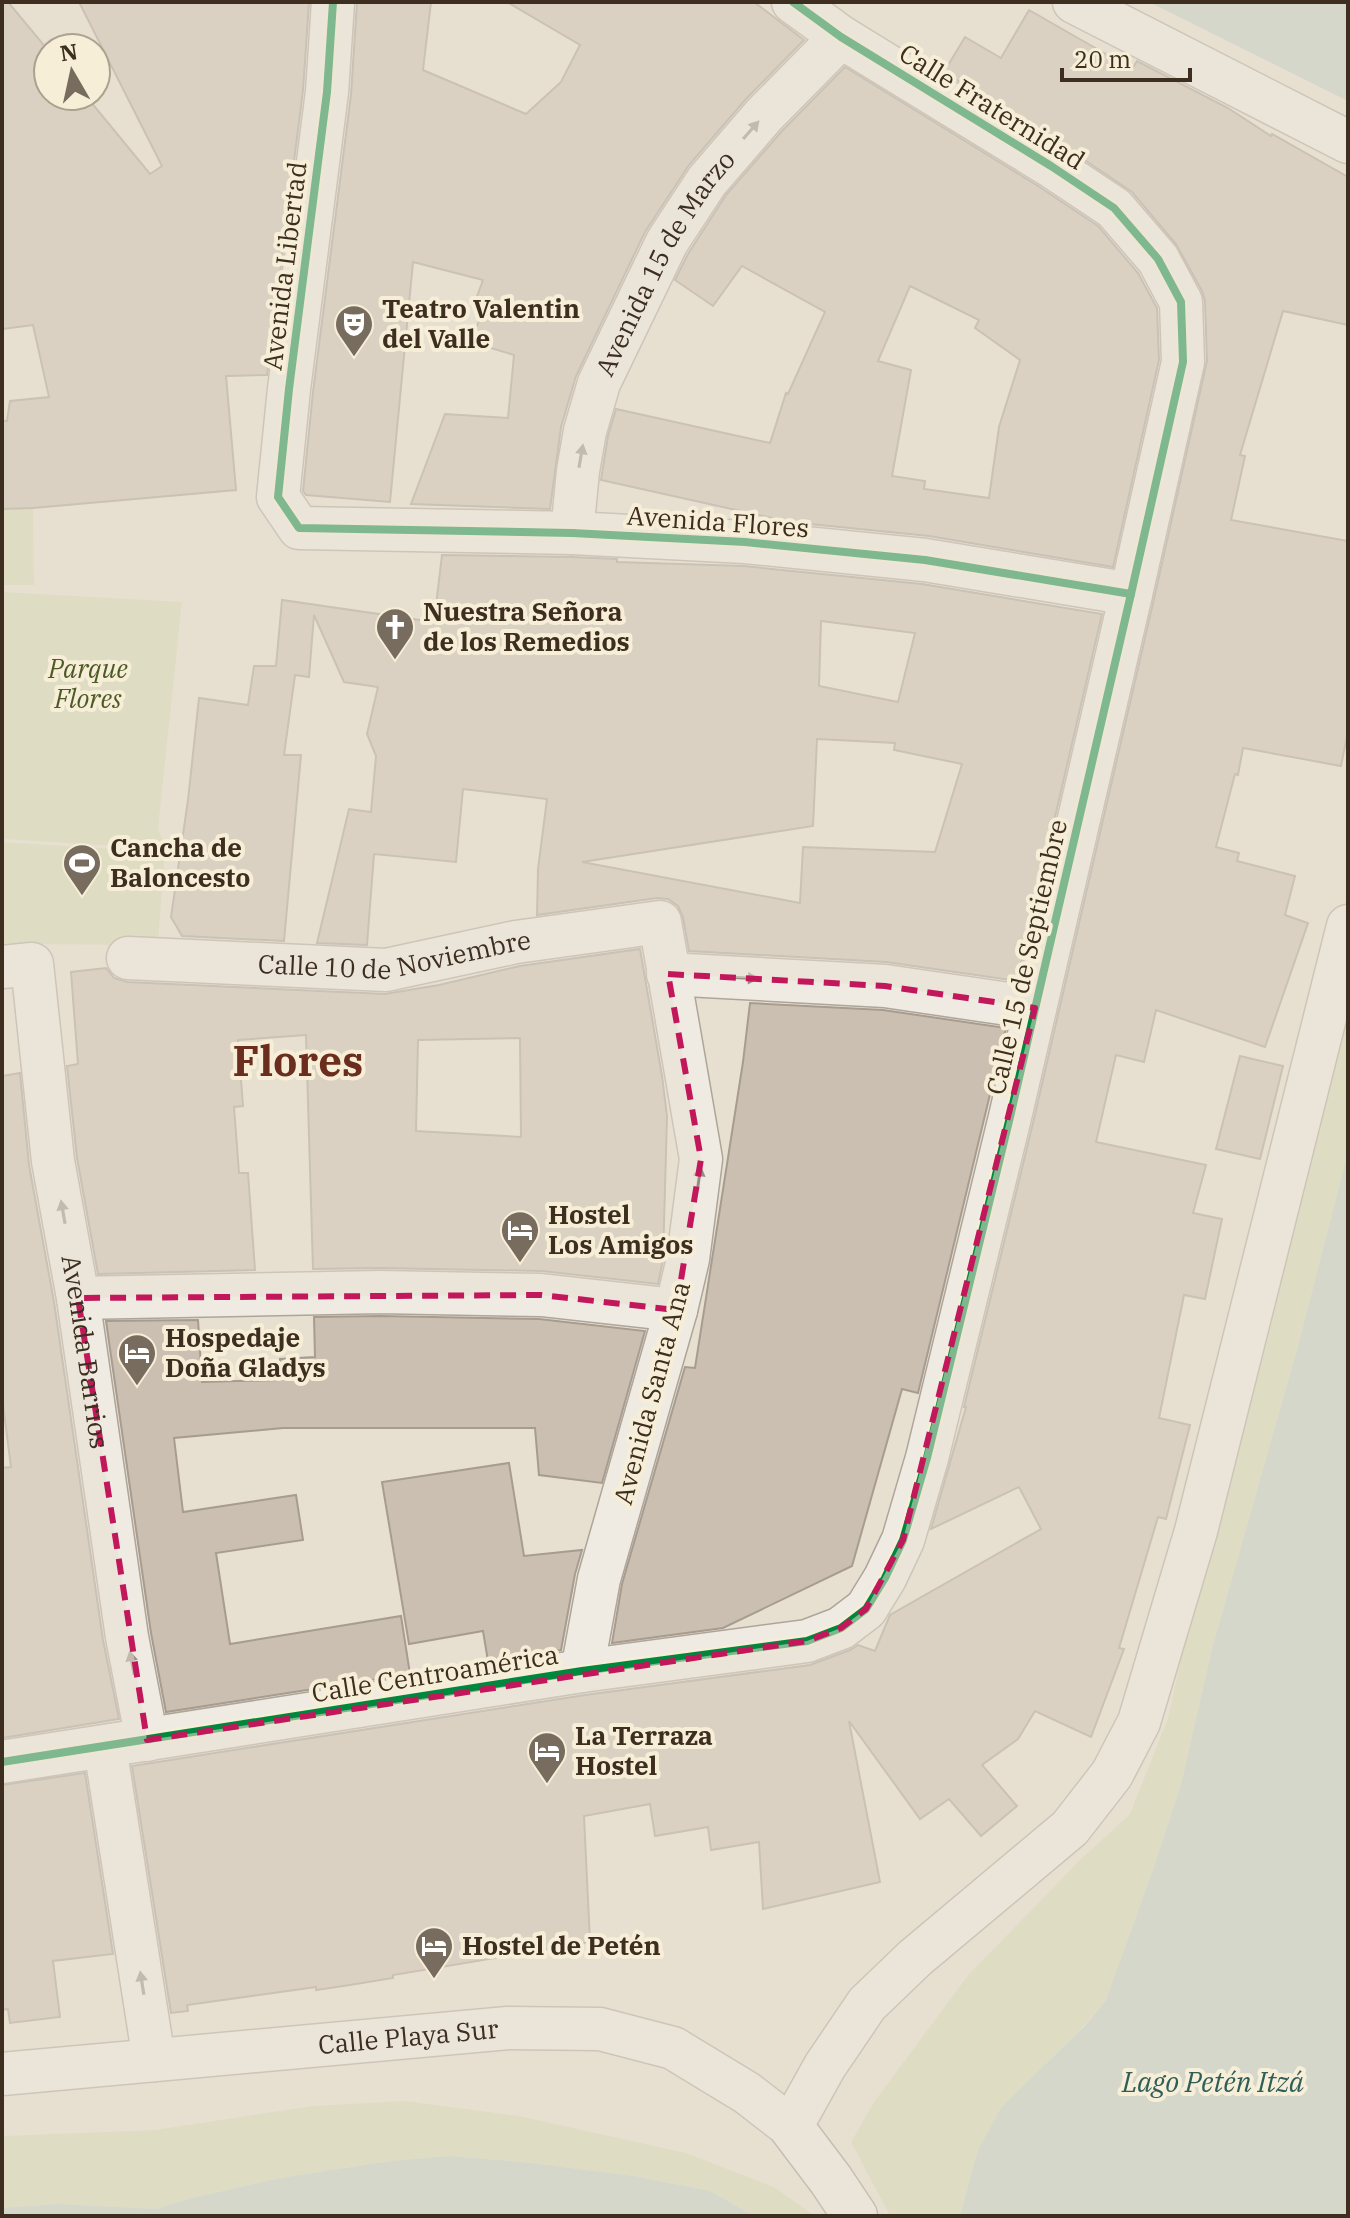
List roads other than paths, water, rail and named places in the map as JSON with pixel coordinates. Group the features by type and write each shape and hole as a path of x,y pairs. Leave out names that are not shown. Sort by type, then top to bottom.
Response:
{"street":[{"name":"Avenida Libertad","path":"299,528 278,497 327,92 333,2"},
{"name":"Calle Fraternidad","path":"793,2 841,37 1114,208 1158,259 1181,302"},
{"path":"1074,2 1348,142"},
{"name":"Avenida 15 de Marzo","path":"572,533 580,458 599,383 667,242 716,170 764,115 841,37"},
{"name":"Calle 15 de Septiembre","path":"866,1609 903,1540 927,1458 985,1223 1183,362 1181,302"},
{"name":"Avenida Flores","path":"299,528 572,533 745,542 925,560 1131,594"},
{"name":"Calle 10 de Noviembre","path":"128,958 386,970 516,942 660,922"},
{"name":"Avenida Santa Ana","path":"582,1671 599,1579 688,1259 701,1159 660,922"},
{"path":"855,2216 791,2127 825,2066 867,2004 915,1958 1070,1828 1112,1774 1139,1722 1196,1531 1348,926"},
{"name":"Avenida Barrios","path":"17,965 78,1298 127,1637 147,1740"},
{"path":"668,974 885,986 1035,1008"},
{"path":"78,1298 380,1292 541,1295 676,1310"},
{"name":"Calle Centroamérica","path":"2,1762 582,1671 807,1641 841,1628 866,1609"},
{"path":"105,1747 154,2060"},
{"name":"Calle Playa Sur","path":"2,2074 508,2028 600,2029 673,2048 747,2093 791,2127"}],"water":[{"path":"1149,2 1348,2 1348,101"},
{"name":"Lago Petén Itzá","path":"1348,1152 1348,2216 960,2216 978,2150 1001,2108 1085,2026 1106,2000 1181,1785 1212,1649 1297,1350"},
{"path":"450,2156 633,2176 710,2191 754,2216 2,2216 2,2208 57,2204 157,2209 280,2178 391,2161"}],"place":[{"name":"Teatro Valentin del Valle","path":"354,358"},
{"name":"Nuestra Señora de los Remedios","path":"395,661"},
{"name":"Cancha de Baloncesto","path":"82,897"},
{"name":"Hostel Los Amigos","path":"520,1264"},
{"name":"Hospedaje Doña Gladys","path":"137,1387"},
{"name":"La Terraza Hostel","path":"547,1785"},
{"name":"Hostel de Petén","path":"434,1980"}],"district":[{"name":"Flores","path":"298,1061"}],"park label":[{"name":"Parque Flores","path":"88,684"}]}
